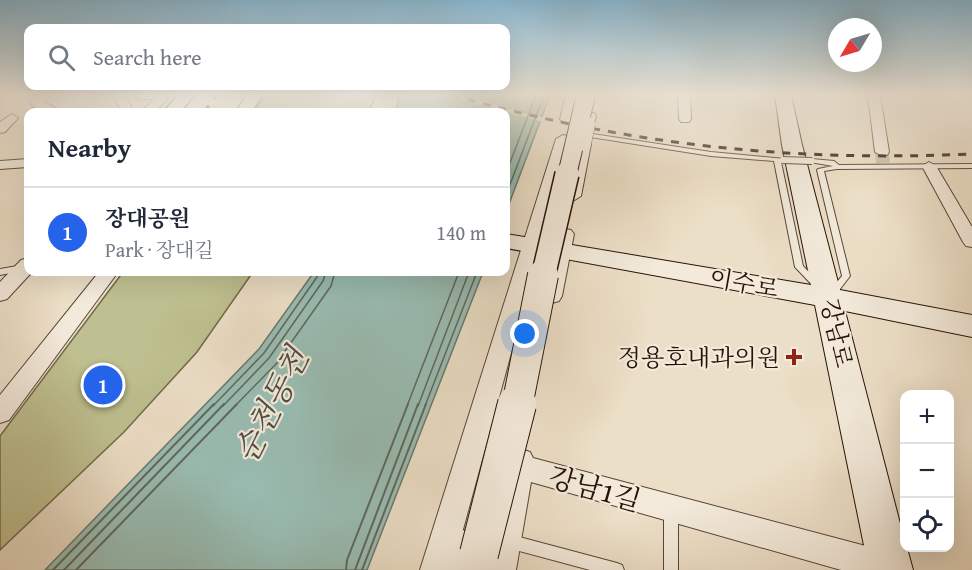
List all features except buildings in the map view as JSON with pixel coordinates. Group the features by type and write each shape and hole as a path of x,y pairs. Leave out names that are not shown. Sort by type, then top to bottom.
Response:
{"main road":[{"path":"474,561 575,122"},
{"path":"474,561 524,377 544,269 580,122"},
{"name":"강남로","path":"788,122 892,570"},
{"name":"이수로","path":"518,243 829,298 972,326"}],"street":[{"path":"568,122 586,134"},
{"path":"474,561 520,467 561,251 589,122"},
{"path":"878,122 883,160"},
{"path":"474,561 518,243 561,142 563,139 586,134"},
{"path":"4,166 24,164"},
{"path":"929,166 972,242"},
{"path":"0,294 24,269"},
{"path":"0,413 106,276"},
{"name":"강남1길","path":"520,467 892,570"}],"lane":[{"path":"586,134 711,154 834,163 837,167"},
{"path":"780,160 799,267 829,298 846,276 820,170 883,160 929,166 972,166"},
{"path":"0,272 24,267"},
{"name":"강남1길","path":"670,570 671,509"},
{"path":"474,561 589,566 617,570"}],"green space":[{"path":"120,276 250,276 197,352 124,432 0,550 0,436"}],"water":[{"path":"510,122 540,122 510,201"},
{"name":"순천동천","path":"311,276 481,276 367,570 45,570 259,349"}],"tunnel":[{"path":"882,152 883,163"}],"railway":[{"path":"562,122 646,138 773,152 904,156 972,154"}],"place":[{"name":"정용호내과의원","path":"794,357"},
{"name":"장대공원","path":"103,385"}]}
